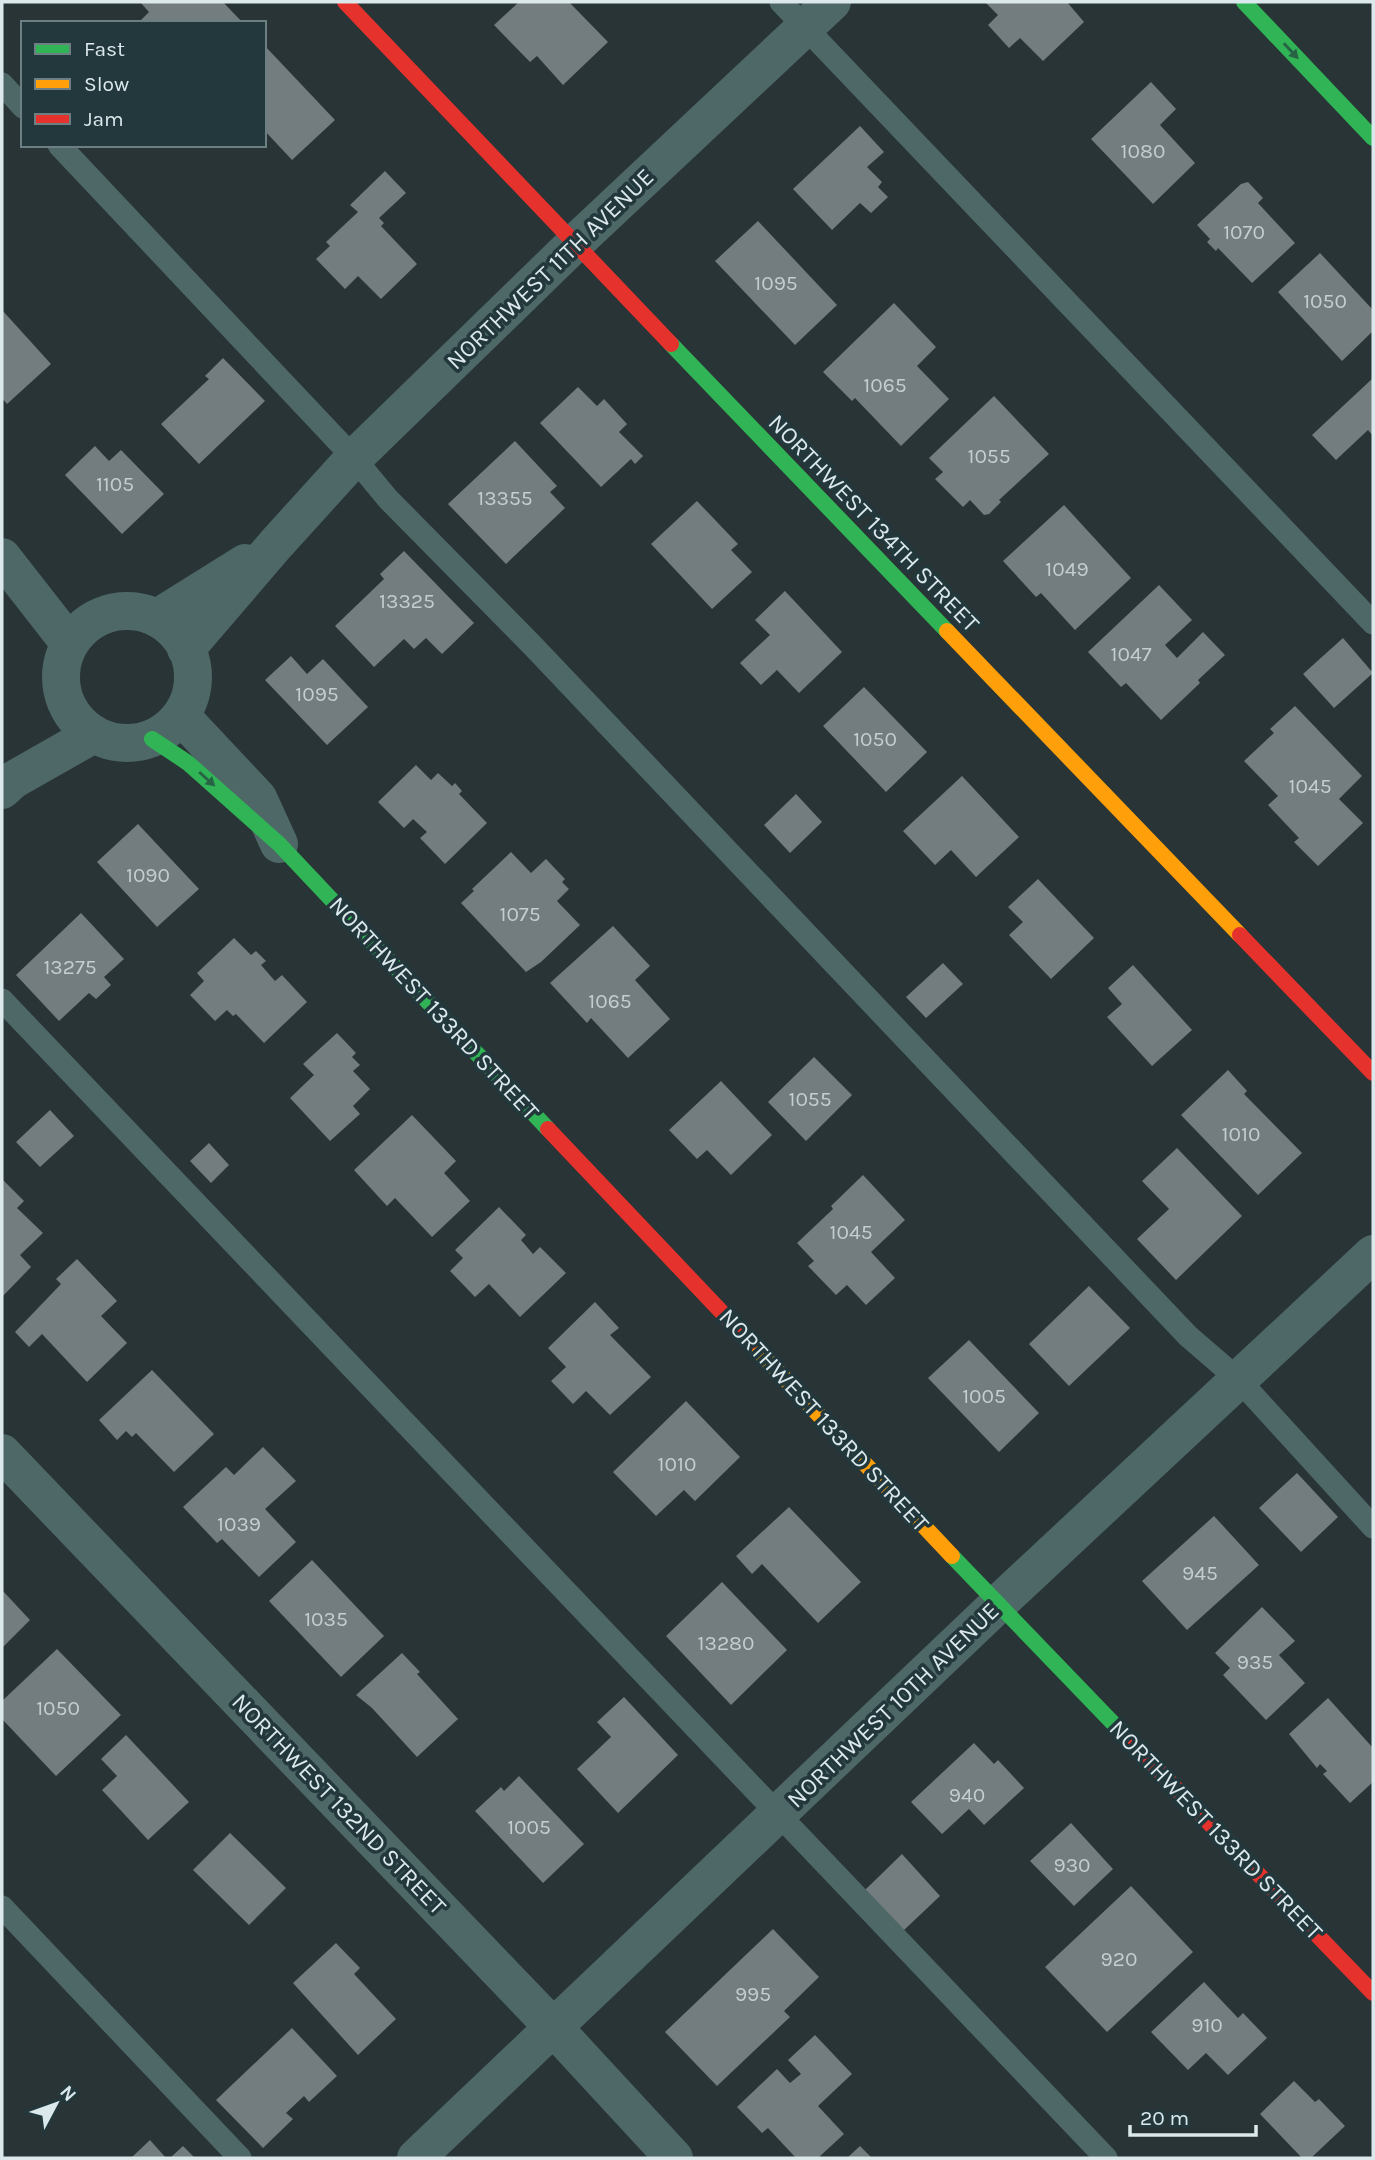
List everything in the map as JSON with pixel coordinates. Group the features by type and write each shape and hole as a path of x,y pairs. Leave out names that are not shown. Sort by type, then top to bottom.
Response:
{"street":[{"name":"NORTHWEST 134TH STREET","path":"345,2 574,244 1373,1073"},
{"path":"1244,2 1373,138"},
{"name":"NORTHWEST 11TH AVENUE","path":"186,649 354,458 574,244 806,10"},
{"name":"NORTHWEST 11TH AVENUE","path":"157,618 276,544"},
{"path":"6,561 36,569 81,632"},
{"path":"114,612 135,612 157,618 174,631 186,649 193,683 189,700 166,727 132,743 112,741 94,734 77,720 66,702 61,683 62,663 81,632 114,612"},
{"path":"7,785 66,702"},
{"name":"NORTHWEST 133RD STREET","path":"166,727 258,798 279,844 998,1604 1373,1993"},
{"path":"7,785 94,734"},
{"name":"NORTHWEST 10TH AVENUE","path":"416,2158 998,1604 1373,1254"},
{"name":"NORTHWEST 132ND STREET","path":"2,1453 554,2028 674,2158"}],"lane":[{"path":"806,10 1373,622"},
{"path":"2,84 21,105"},
{"path":"61,147 354,458 388,499 532,645 1188,1336 1239,1380 1373,1527"},
{"path":"2,1000 1106,2158"},
{"path":"2,1908 240,2158"}],"building":[{"path":"140,2 223,2 241,21 140,21 149,12"},
{"path":"519,2 569,2 608,42 563,85 537,56 530,62 494,25"},
{"path":"1067,2 1084,22 1043,61 1020,38 1009,48 988,25 998,15 986,3"},
{"path":"266,47 335,120 292,160 266,132"},
{"path":"1151,82 1176,109 1160,125 1195,163 1153,204 1091,139"},
{"path":"860,126 884,152 867,167 882,182 878,187 888,197 871,213 860,203 832,230 793,189"},
{"path":"385,171 406,193 379,218 384,223 381,226 417,264 381,299 358,276 345,289 316,259 330,246 326,242 358,212 350,205"},
{"path":"1248,182 1263,198 1258,203 1295,243 1252,283 1218,248 1216,251 1207,242 1210,239 1197,225 1241,184"},
{"path":"758,221 837,305 795,345 715,261"},
{"path":"1320,253 1373,310 1373,331 1342,361 1278,292"},
{"path":"894,303 936,347 917,366 949,399 901,446 855,398 852,401 823,372"},
{"path":"2,310 51,364 7,404 2,398"},
{"path":"223,358 265,401 199,464 161,424 209,379 205,376"},
{"path":"1373,378 1373,436 1368,430 1336,460 1312,435"},
{"path":"578,387 597,406 604,399 627,424 619,432 643,456 635,464 631,459 601,487 540,423"},
{"path":"994,396 1049,454 999,500 1001,502 989,514 984,515 970,500 963,507 935,479 943,472 929,458"},
{"path":"515,441 557,486 550,492 565,508 506,564 448,504"},
{"path":"95,446 109,461 121,450 164,494 122,534 65,475"},
{"path":"697,501 738,544 731,550 752,572 712,609 651,544"},
{"path":"1064,505 1131,578 1075,630 1041,593 1036,597 1003,561"},
{"path":"404,551 474,623 442,654 426,638 414,649 404,639 374,667 335,626 384,579 380,574"},
{"path":"1159,585 1192,620 1165,645 1177,658 1203,632 1225,655 1161,720 1126,683 1121,687 1088,652"},
{"path":"785,591 842,652 799,693 777,670 761,685 740,663 770,635 755,620"},
{"path":"1343,638 1373,673 1334,708 1303,674"},
{"path":"291,656 307,674 323,659 368,707 327,745 265,680"},
{"path":"864,687 927,752 886,792 823,726"},
{"path":"1295,706 1362,776 1339,799 1363,823 1318,866 1294,842 1299,838 1268,805 1278,796 1244,761 1274,733 1270,729"},
{"path":"416,765 431,780 438,773 452,786 455,783 462,791 459,794 487,823 445,864 420,838 427,832 413,819 404,828 378,802"},
{"path":"962,776 1019,837 976,877 951,850 935,865 903,831"},
{"path":"796,794 822,822 790,853 764,825"},
{"path":"138,824 199,889 157,927 97,862"},
{"path":"511,852 531,873 546,859 565,879 562,882 569,889 557,901 580,925 541,962 526,972 461,903"},
{"path":"1038,879 1094,938 1051,979 1009,935 1023,922 1008,907"},
{"path":"81,913 124,959 104,977 111,985 96,999 89,993 59,1021 16,975"},
{"path":"613,926 650,966 635,980 670,1019 628,1058 591,1018 587,1023 550,983"},
{"path":"234,938 251,955 256,951 266,961 261,965 275,981 282,975 307,1002 264,1043 236,1014 233,1016 227,1010 215,1021 190,995 204,981 197,973"},
{"path":"943,963 963,984 926,1018 906,997"},
{"path":"1133,965 1192,1030 1152,1066 1107,1017 1122,1004 1108,988"},
{"path":"337,1033 356,1053 352,1057 360,1065 353,1071 370,1089 353,1106 360,1114 330,1141 290,1098 314,1075 303,1064"},
{"path":"814,1057 852,1095 806,1141 768,1102"},
{"path":"1228,1070 1247,1091 1244,1094 1302,1153 1258,1195 1181,1115"},
{"path":"721,1081 772,1135 731,1175 707,1150 697,1159 669,1130"},
{"path":"50,1110 74,1136 40,1167 16,1142"},
{"path":"412,1115 456,1161 444,1173 470,1201 432,1237 395,1198 387,1206 354,1170"},
{"path":"209,1143 229,1165 211,1183 190,1161"},
{"path":"1177,1148 1242,1216 1176,1280 1137,1239 1169,1209 1142,1181"},
{"path":"863,1175 905,1220 871,1252 895,1278 866,1305 847,1285 836,1295 808,1266 814,1261 797,1243 833,1209 831,1206"},
{"path":"2,1179 24,1201 17,1208 43,1233 20,1255 31,1267 2,1297"},
{"path":"499,1207 526,1235 521,1240 533,1254 540,1247 566,1273 520,1317 489,1284 475,1297 450,1271 463,1258 455,1250"},
{"path":"77,1259 117,1301 101,1316 127,1343 87,1382 42,1334 29,1347 15,1332 61,1284 56,1279"},
{"path":"1089,1286 1130,1328 1069,1386 1029,1344"},
{"path":"595,1302 619,1328 610,1335 651,1377 610,1415 586,1391 573,1404 551,1381 566,1367 548,1348"},
{"path":"969,1340 1039,1413 999,1452 928,1378"},
{"path":"152,1370 214,1434 174,1472 136,1433 132,1437 126,1431 117,1440 99,1420"},
{"path":"686,1401 740,1457 695,1501 684,1490 656,1516 613,1472"},
{"path":"263,1447 296,1481 265,1509 296,1542 259,1577 222,1539 217,1543 183,1507 226,1467 234,1475"},
{"path":"1297,1473 1338,1517 1301,1552 1259,1508"},
{"path":"789,1507 861,1582 818,1623 762,1564 752,1574 736,1556"},
{"path":"1214,1516 1259,1565 1187,1630 1142,1581"},
{"path":"312,1560 384,1636 341,1677 269,1601"},
{"path":"722,1582 787,1650 731,1705 666,1636"},
{"path":"2,1590 30,1620 2,1648"},
{"path":"1262,1607 1295,1641 1279,1655 1305,1683 1266,1720 1223,1675 1230,1668 1215,1653"},
{"path":"57,1649 121,1715 56,1776 2,1719 2,1701"},
{"path":"402,1653 420,1672 417,1674 458,1719 417,1757 372,1708 356,1695"},
{"path":"624,1697 678,1755 618,1813 577,1769 611,1737 597,1722"},
{"path":"1328,1698 1373,1748 1373,1782 1350,1803 1323,1774 1327,1771 1320,1764 1317,1768 1289,1734"},
{"path":"126,1735 189,1802 148,1840 102,1790 117,1776 101,1759"},
{"path":"974,1743 994,1764 998,1760 1024,1788 984,1825 969,1809 942,1834 911,1802"},
{"path":"519,1776 584,1844 543,1883 475,1811 501,1787 504,1791"},
{"path":"1071,1823 1113,1869 1074,1906 1030,1861"},
{"path":"230,1833 286,1888 249,1925 193,1870"},
{"path":"902,1854 940,1896 903,1931 865,1890"},
{"path":"1131,1886 1193,1952 1107,2032 1045,1967"},
{"path":"773,1929 819,1977 784,2011 790,2017 717,2086 665,2032"},
{"path":"336,1943 360,1968 354,1974 396,2019 358,2055 293,1983"},
{"path":"1204,1982 1238,2018 1243,2013 1267,2038 1228,2075 1206,2053 1188,2070 1151,2032"},
{"path":"292,2028 337,2076 309,2102 304,2096 286,2113 293,2119 263,2148 216,2100"},
{"path":"815,2035 852,2074 818,2106 844,2134 818,2158 796,2158 768,2128 762,2133 737,2107 777,2069 790,2083 801,2074 788,2060"},
{"path":"1294,2081 1315,2102 1319,2099 1345,2126 1311,2158 1302,2158 1260,2114"},
{"path":"150,2140 166,2158 131,2158"},
{"path":"183,2146 195,2158 170,2158"},
{"path":"860,2146 872,2158 847,2158"}],"traffic: fast":[{"path":"1244,2 1373,138"},
{"path":"671,344 947,631"},
{"path":"152,739 188,763 279,844 548,1129"},
{"path":"952,1556 1135,1746"}],"traffic: slow":[{"path":"947,631 1240,935"},
{"path":"750,1342 952,1556"}],"traffic: jam":[{"path":"345,2 671,344"},
{"path":"1240,935 1373,1073"},
{"path":"548,1129 750,1342"},
{"path":"1135,1746 1373,1993"}]}
